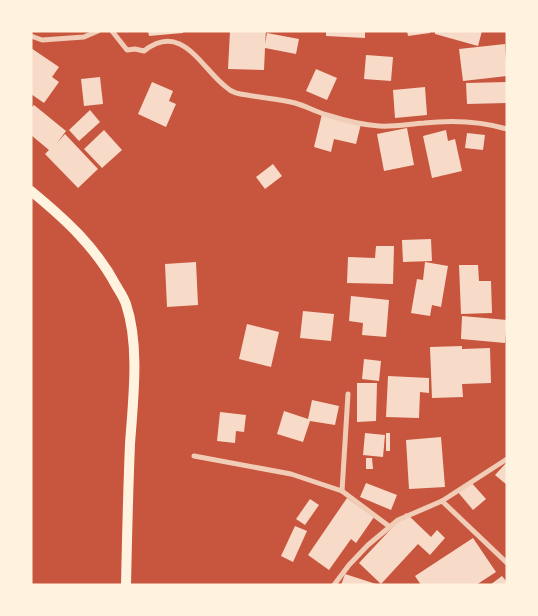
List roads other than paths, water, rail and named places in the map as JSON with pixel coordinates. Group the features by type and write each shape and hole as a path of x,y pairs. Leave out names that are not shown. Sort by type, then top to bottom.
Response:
{"main road":[{"path":"31,191 67,221 87,242 111,276 126,303 131,330 135,375 128,482 126,585"}],"street":[{"path":"31,36 42,40 84,37 98,31"},
{"path":"112,31 127,50 144,51 159,42 180,44 191,50 217,79 235,93 296,103 327,115 378,126 461,121 507,129"},
{"path":"342,492 348,394"},
{"path":"194,456 291,474 342,492 390,527"},
{"path":"334,585 349,565 368,545 398,520 442,501 507,460"},
{"path":"442,501 507,563"}]}
